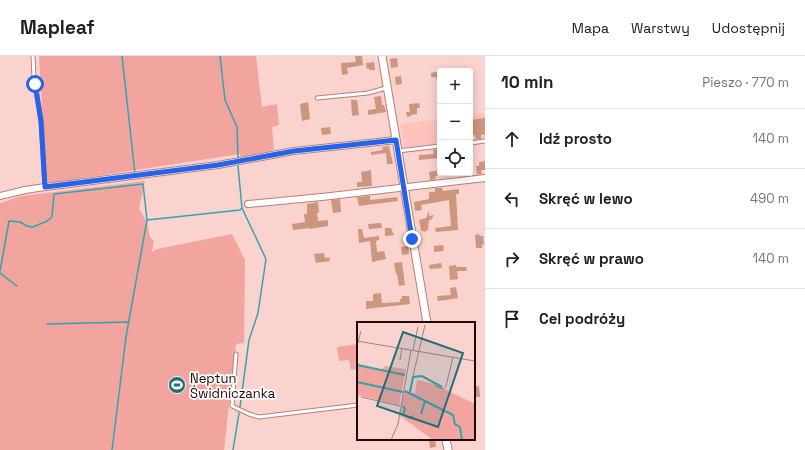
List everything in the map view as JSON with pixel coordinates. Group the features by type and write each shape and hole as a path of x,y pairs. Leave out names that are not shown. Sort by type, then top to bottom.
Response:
{"street":[{"path":"382,56 427,322"},
{"path":"0,196 45,187 240,162 294,151 396,140"},
{"path":"248,204 485,178"},
{"path":"446,440 448,450"}],"lane":[{"path":"33,56 34,77 41,121 45,187"},
{"path":"317,98 368,93 387,88"},
{"path":"473,143 485,141"},
{"path":"398,151 437,146"},
{"path":"236,354 232,406 249,414 260,417 357,406"}],"shaded area":[{"path":"39,56 256,56 262,107 277,104 279,125 272,127 274,150 241,158 240,154 51,183 46,181"},
{"path":"485,114 485,140 473,142 473,115"},
{"path":"437,119 437,145 404,148 400,124"},
{"path":"145,181 139,209 147,222 150,237 154,241 152,252 157,249 232,234 245,260 244,343 236,344 224,450 0,450 0,203 22,196"},
{"path":"357,344 357,369 351,370 349,360 339,361 337,347"}],"building":[{"path":"355,56 362,56 363,65 347,68 348,74 342,75 341,63 356,62"},
{"path":"397,58 398,67 391,68 390,59"},
{"path":"374,62 375,70 369,70 369,68 367,69 366,63"},
{"path":"437,72 437,81 436,77 431,77 431,73"},
{"path":"401,76 402,84 396,85 395,77"},
{"path":"381,96 382,105 384,105 386,112 368,115 368,110 376,109 374,97"},
{"path":"351,100 357,100 359,115 352,116"},
{"path":"308,102 310,119 302,121 300,104"},
{"path":"419,103 420,108 417,108 417,114 407,117 406,112 410,112 409,104"},
{"path":"485,118 485,134 481,135 481,139 476,139 475,135 473,135 473,120"},
{"path":"330,127 331,134 322,135 321,128"},
{"path":"389,146 393,164 387,164 386,153 371,155 371,152 383,150 382,147"},
{"path":"437,149 437,158 419,160 419,155 434,154 433,150"},
{"path":"485,161 485,170 481,170 482,174 477,174 476,166 479,166 479,162"},
{"path":"371,170 372,186 357,187 357,182 362,182 361,172"},
{"path":"437,171 437,176 435,176 436,179 430,180 429,172"},
{"path":"435,188 442,188 443,191 459,189 459,194 456,194 458,230 436,232 435,228 451,226 449,200 421,205 422,210 415,211 414,202 429,199 429,192 435,192"},
{"path":"370,196 370,200 397,197 398,201 359,206 357,197"},
{"path":"340,199 341,212 333,213 331,200"},
{"path":"318,202 318,221 328,220 328,226 293,230 292,224 305,222 304,214 307,214 307,204"},
{"path":"429,211 429,216 434,215 431,220 429,220 428,230 424,232 421,231 419,220 426,218"},
{"path":"381,223 382,228 369,229 368,224"},
{"path":"385,228 391,228 394,235 385,236"},
{"path":"358,229 362,229 364,238 379,236 379,240 376,241 377,252 384,251 386,259 372,262 370,241 359,243"},
{"path":"479,234 480,236 483,236 484,244 482,245 482,248 476,248 475,235"},
{"path":"442,245 444,247 443,251 434,252 434,246"},
{"path":"408,246 409,254 402,255 401,247"},
{"path":"324,253 325,258 329,257 330,261 316,263 314,254"},
{"path":"402,262 405,285 399,286 394,263"},
{"path":"441,263 442,268 430,269 429,265"},
{"path":"456,265 456,267 466,267 467,271 457,271 458,279 450,280 449,266"},
{"path":"456,287 458,298 438,301 437,296 451,295 450,288"},
{"path":"381,293 382,303 400,302 402,296 409,296 410,304 366,309 366,301 373,301 373,294"},
{"path":"479,386 480,397 475,397 475,387"},
{"path":"429,440 435,440 436,447 430,448"}],"waterway":[{"path":"122,56 135,174"},
{"path":"220,56 225,100 237,127 238,158"},
{"path":"238,166 242,208"},
{"path":"0,271 9,221 20,222 27,226 33,227 47,221 52,217 54,194 143,184 147,220 126,337 112,450"},
{"path":"147,220 240,210 242,208 266,259 258,313 249,340 240,407"},
{"path":"0,273 17,286"},
{"path":"47,324 128,322"},
{"path":"233,450 239,413"}],"place":[{"name":"Neptun Świdniczanka","path":"177,385"}],"route":[{"path":"35,84 41,121 45,187 240,162 294,151 396,140 412,239"}]}
